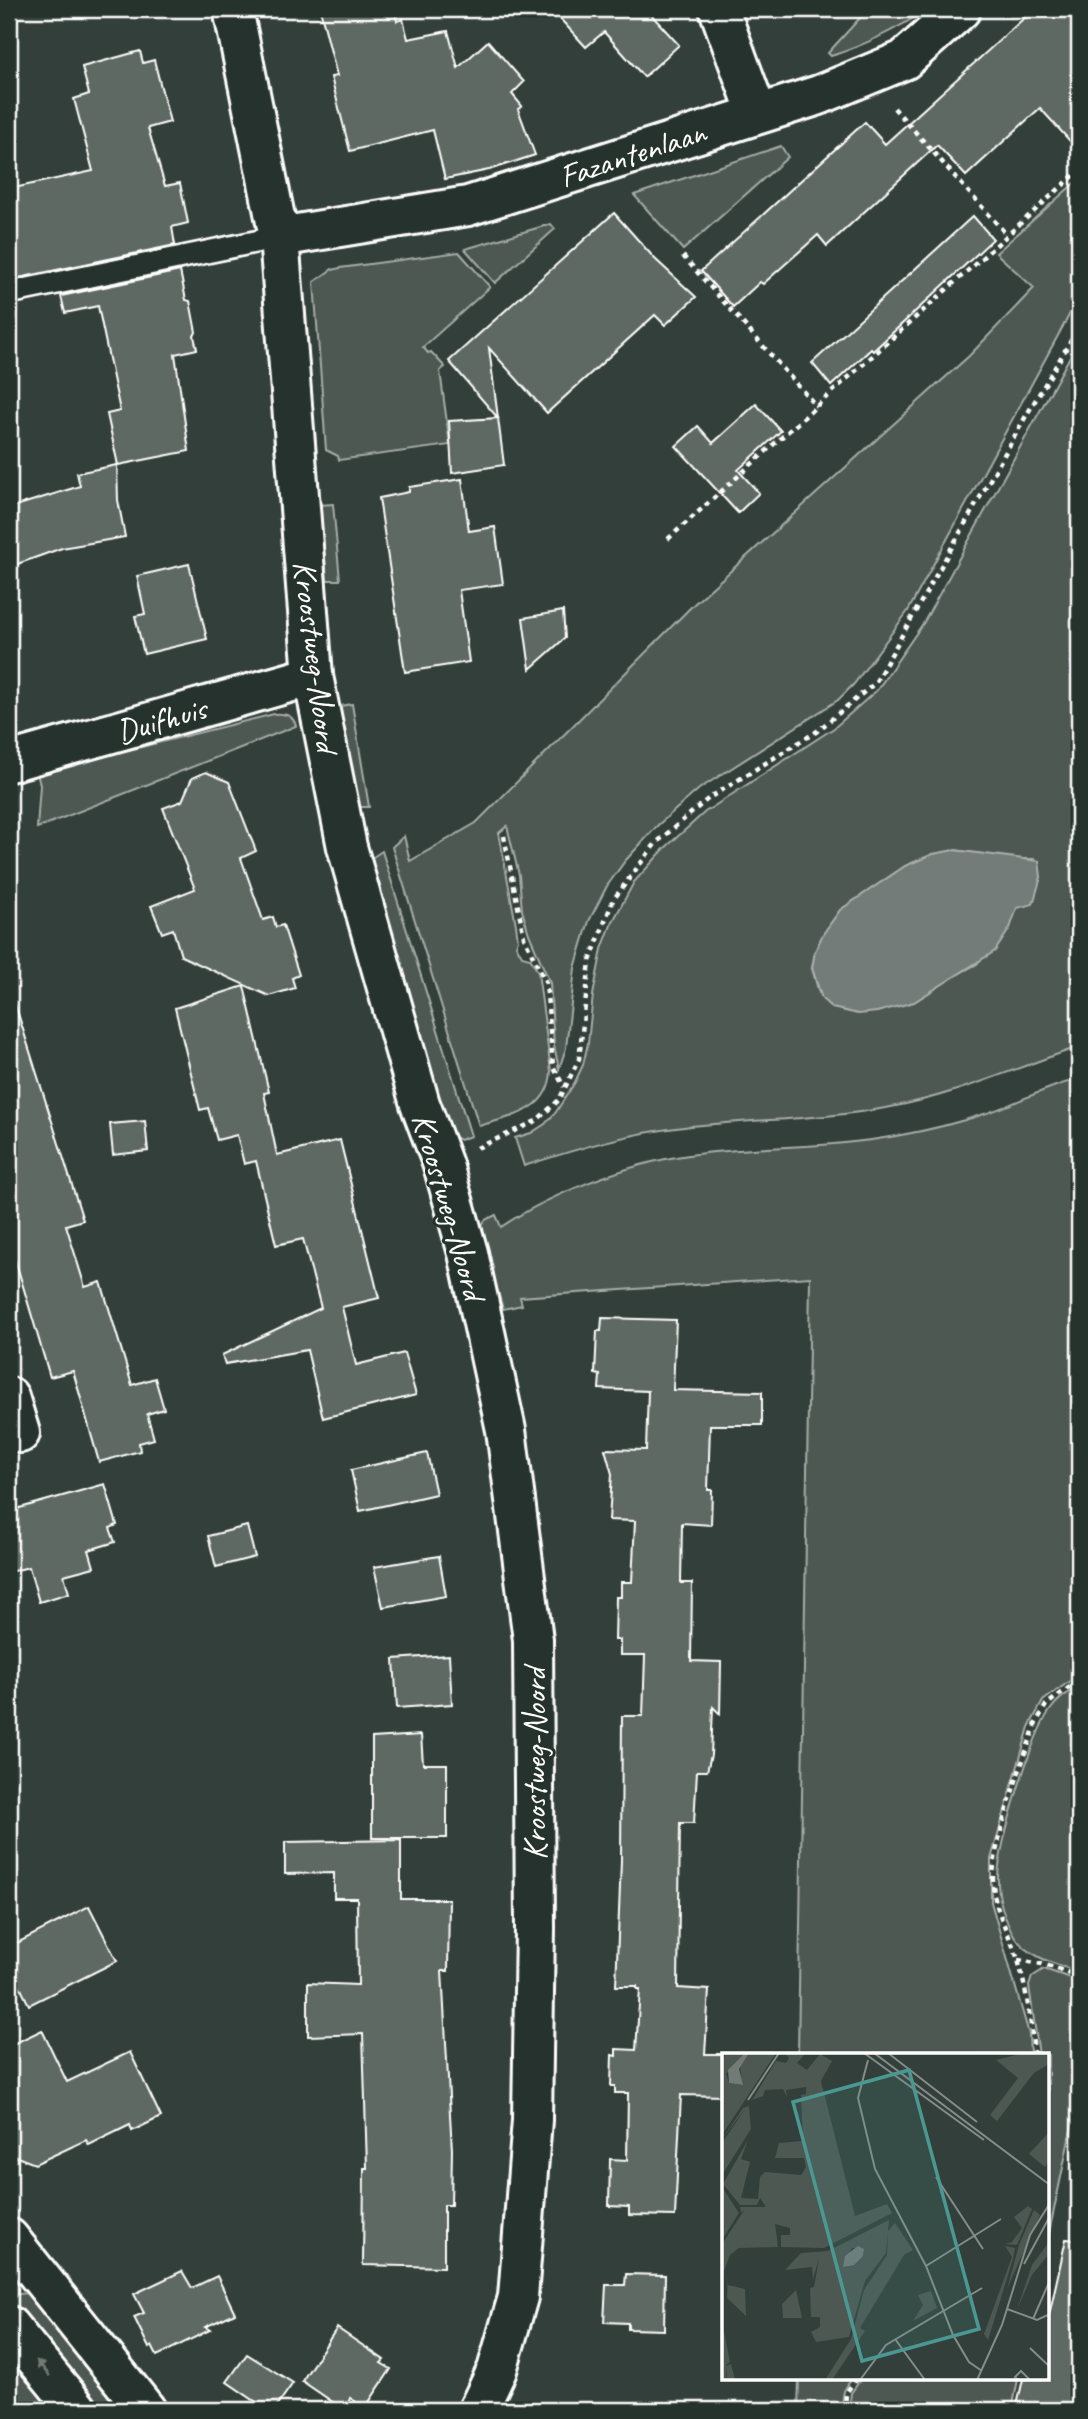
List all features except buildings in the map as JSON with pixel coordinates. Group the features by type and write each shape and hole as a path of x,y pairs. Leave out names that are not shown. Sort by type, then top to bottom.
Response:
{"street":[{"name":"Kroostweg-Noord","path":"233,9 279,237 313,676 346,847 420,1104 443,1165 468,1253 506,1430 533,1640 535,1928 532,2120 518,2297 496,2370 478,2410"},
{"path":"719,9 757,113"},
{"name":"Fazantenlaan","path":"279,237 468,206 819,95 904,60 961,9"},
{"name":"Duifhuis","path":"9,762 313,676"},
{"path":"9,1397 20,1433"},
{"path":"13,2251 146,2410"},
{"path":"9,2326 78,2410"}],"lane":[{"path":"9,293 279,237"}],"path":[{"path":"871,73 882,94 1007,235"},
{"path":"668,539 1079,171"},
{"path":"682,256 817,407"},
{"path":"443,1165 536,1121 559,1100 579,1059 590,961 613,900 656,843 709,798 816,732 875,683 1079,327"},
{"path":"504,836 524,937 546,983 553,1066 565,1088"},
{"path":"1034,2053 1032,2029 1018,1960 996,1906 993,1882 999,1840 1036,1723 1046,1705 1079,1680"},
{"path":"1018,1960 1042,1964 1079,1976"},
{"path":"845,2410 846,2393 855,2380"}],"shaded area":[{"path":"868,9 928,9 881,36 831,56 828,53"},
{"path":"781,146 788,157 683,250 634,195"},
{"path":"1079,179 1079,297 908,611 854,684 838,700 699,789 658,825 625,861 607,886 589,921 575,968 566,1048 559,1069 554,1045 550,983 522,910 519,875 507,826 499,833 516,925 516,945 522,956 530,958 538,972 551,1071 549,1085 536,1104 515,1115 479,1126 392,847 404,836 410,861 476,823 694,604 969,356 1034,288 996,253"},
{"path":"551,224 555,229 495,283 465,249"},
{"path":"459,252 490,287 423,347 445,367 440,371 450,445 339,460 338,456 326,450 314,282 332,269"},
{"path":"1079,340 1079,1047 915,1102 840,1114 710,1124 643,1133 524,1166 515,1138 531,1133 545,1124 556,1112 583,1065 602,949 611,925 634,882 665,848 705,812 834,728 877,690 924,622","holes":["954,850 1034,859 1017,908 977,964 958,974 819,993 812,968"]},
{"path":"333,504 340,580 327,580 320,505"},
{"path":"352,704 369,807 356,807 340,706"},
{"path":"274,714 288,716 296,726 37,828 40,785 37,773"},
{"path":"954,850 1039,861 1041,877 1033,904 1017,908 1010,928 995,951 914,1002 858,1014 832,1008 822,999 812,968 815,951 823,934 840,910 905,866 933,854"},
{"path":"382,851 471,1136 460,1140 450,1135 369,872 373,857"},
{"path":"1079,1079 1079,1674 1043,1701 1029,1727 991,1859 991,1902 1029,2034 1030,2053 798,2053 810,1277 520,1297 522,1305 503,1309 480,1229 485,1220 496,1215 501,1227 566,1192 641,1165 689,1155 848,1143 911,1133 996,1110"},
{"path":"1079,1686 1079,1972 1044,1959 1028,1950 1015,1937 1000,1899 998,1876 1010,1815 1043,1722 1054,1705"},
{"path":"1044,1969 1079,1981 1079,2092 1050,2229 1050,2053 1039,2053 1029,1986 1032,1977"},
{"path":"28,2293 37,2300 124,2410 86,2410 9,2314 9,2303 18,2294"},
{"path":"9,2346 62,2410 22,2410 9,2394"},
{"path":"799,2380 850,2380 844,2391 841,2410 798,2410"},
{"path":"860,2380 1018,2380 1012,2410 849,2410 851,2393"}]}
